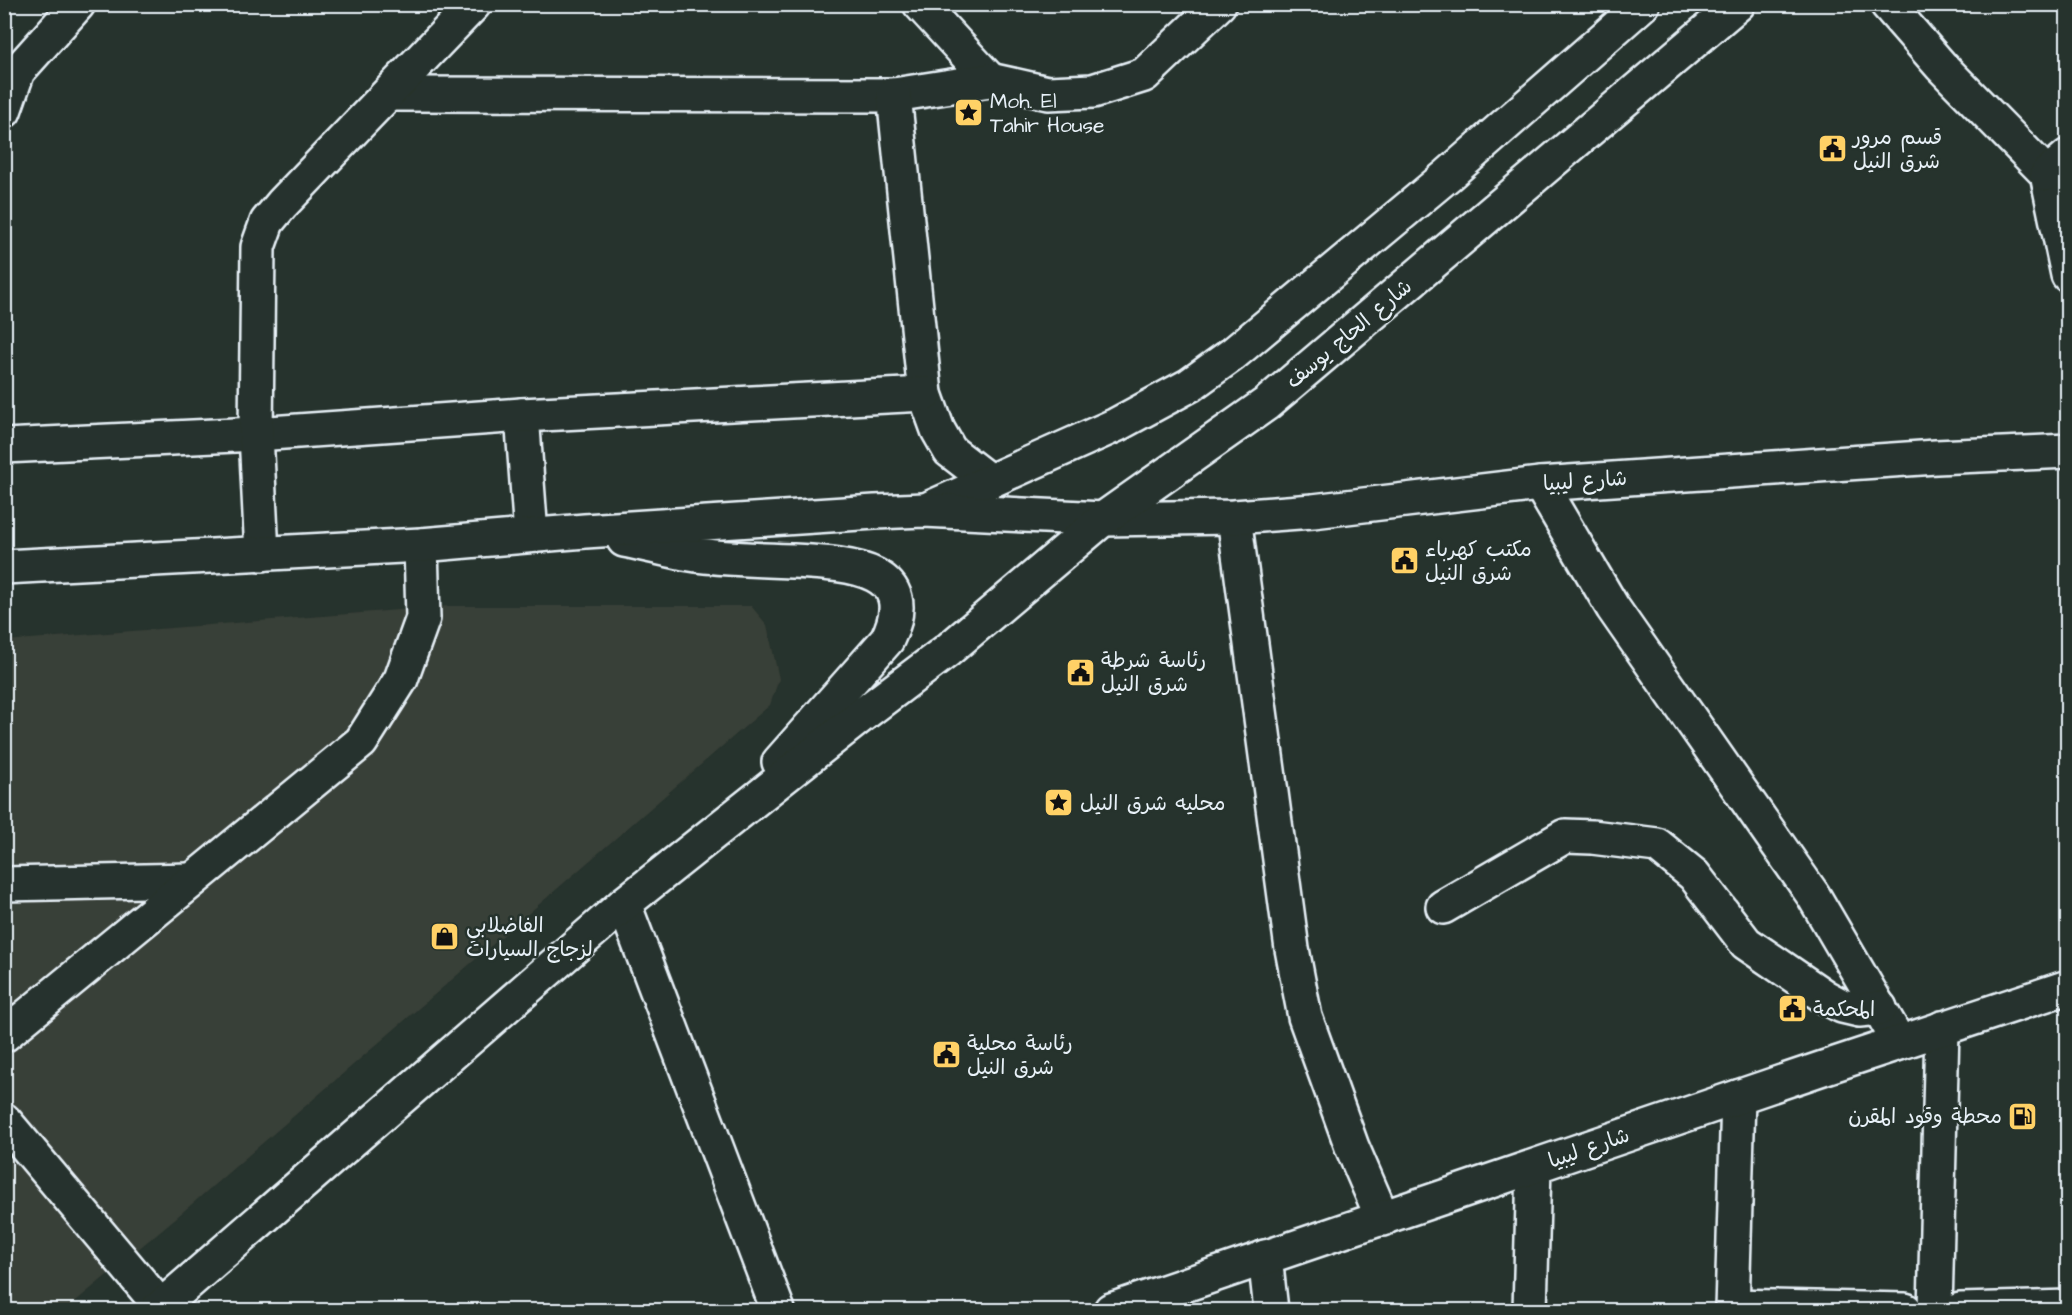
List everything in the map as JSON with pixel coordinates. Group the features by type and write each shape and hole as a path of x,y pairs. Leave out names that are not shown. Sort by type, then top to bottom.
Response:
{"main road":[{"path":"4,111 18,71 78,4"},
{"path":"262,554 256,434 258,247 267,222 474,4"},
{"path":"920,4 990,80"},
{"path":"388,94 894,95 990,80 1047,93 1093,91 1144,75 1220,4"},
{"path":"4,567 421,545 585,531 924,510 1116,425 1190,385 1233,354 1448,175 1643,4"},
{"name":"شارع الحاج يوسف","path":"728,822 948,650 1103,519 1266,404 1738,4"},
{"path":"1887,4 1941,66 2057,165 2067,275"},
{"path":"894,95 925,394 938,430 950,451 989,481"},
{"path":"4,446 256,434 522,415 925,394"},
{"path":"522,415 531,536"},
{"name":"شارع ليبيا","path":"924,510 1103,519 1234,517 1313,511 1540,484 1936,457 2067,451"},
{"path":"1540,484 1613,608 1813,895 1899,1042"},
{"path":"1234,517 1292,949 1305,1017 1352,1147 1383,1219"},
{"path":"4,1120 159,1309 624,904 728,822 887,640 896,622 897,599 884,580 860,568 819,563 702,556 585,531"},
{"path":"4,1035 361,742 401,679 423,618 421,545"},
{"path":"1443,907 1565,836 1657,845 1694,875 1746,943 1825,997 1842,1006 1860,1010 1881,1008"},
{"path":"4,884 192,880"},
{"path":"624,904 778,1311"},
{"name":"شارع ليبيا","path":"1111,1311 1264,1257 1383,1219 1899,1042 2067,987"},
{"path":"1935,1311 1942,1028"},
{"path":"1738,1097 1732,1308 1905,1311"},
{"path":"1530,1311 1534,1167"},
{"path":"1264,1257 1271,1311"},
{"path":"1960,1311 2067,1307"}],"shaded area":[{"path":"449,606 751,606 767,625 779,679 770,705 178,1216 65,1310 5,1310 5,641"}],"place":[{"name":"Moh. El Tahir House","path":"969,113"},
{"name":"قسم مرور شرق النيل","path":"1832,149"},
{"name":"مكتب كهرباء شرق النيل","path":"1404,561"},
{"name":"رئاسة شرطة شرق النيل","path":"1080,672"},
{"name":"محليه شرق النيل","path":"1059,803"},
{"name":"الفاضلابي لزجاج السيارات","path":"445,937"},
{"name":"المحكمة","path":"1792,1009"},
{"name":"رئاسة محلية شرق النيل","path":"946,1055"},
{"name":"محطة وقود المقرن","path":"2023,1116"}]}
